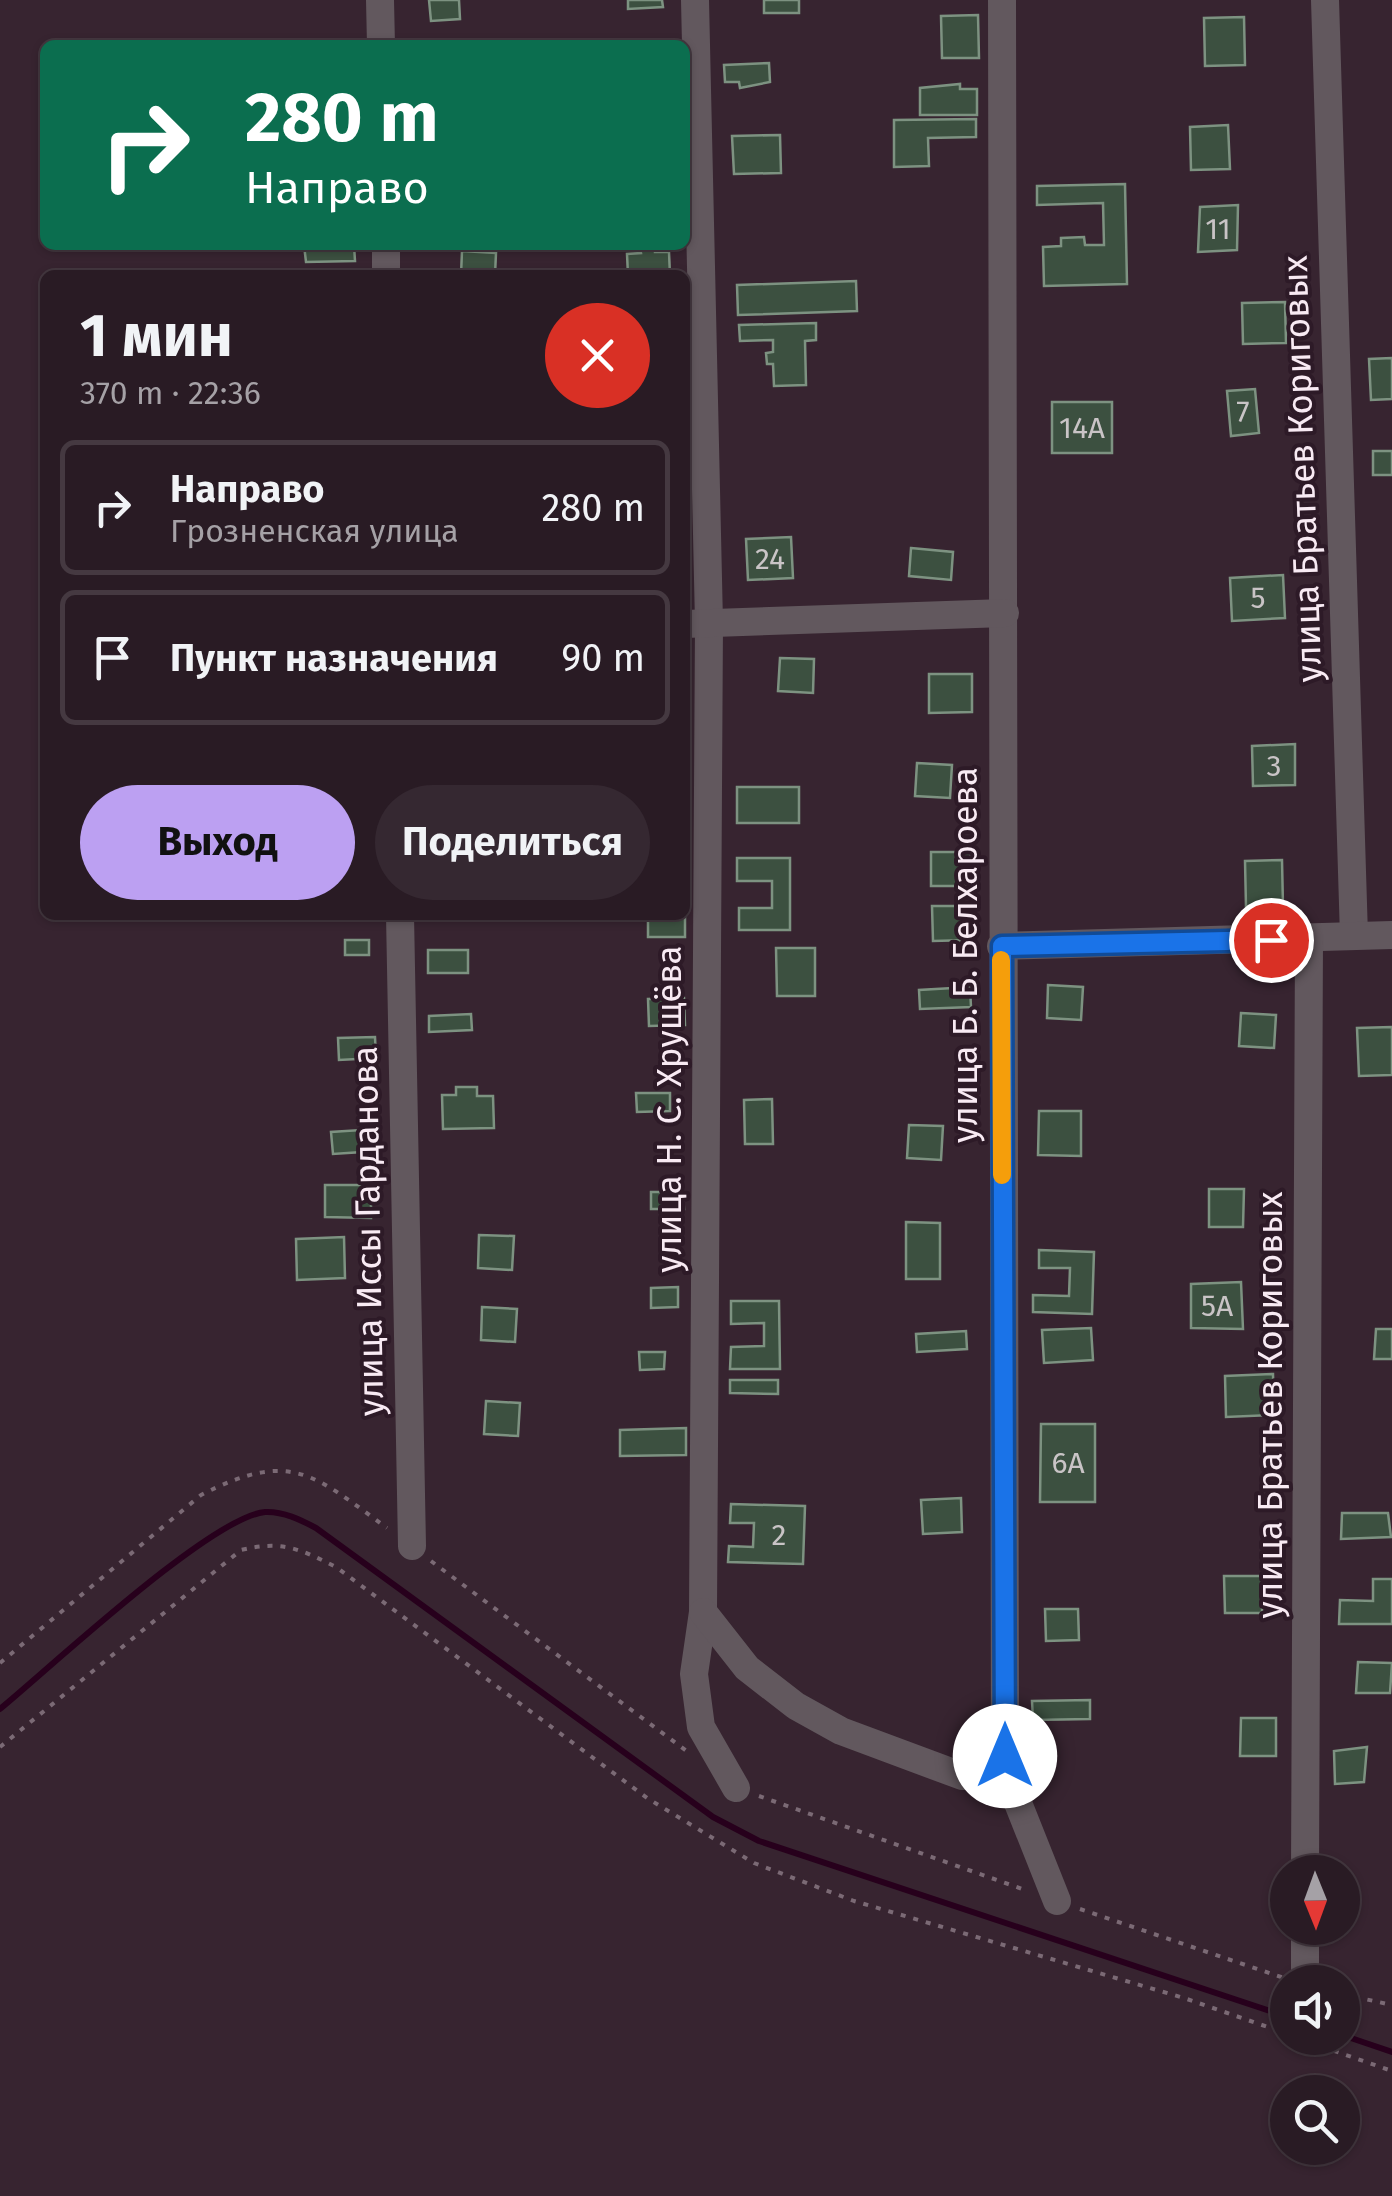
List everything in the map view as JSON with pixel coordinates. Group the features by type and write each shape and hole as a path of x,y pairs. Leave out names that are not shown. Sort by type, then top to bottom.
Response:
{"street":[{"path":"380,0 381,40"},
{"name":"улица Н. С. Хрущёва","path":"695,0 703,1612 694,1674 701,1726 736,1788"},
{"name":"улица Б. Б. Белхароева","path":"1002,0 1005,1756 1014,1793 1057,1902"},
{"name":"улица Братьев Кориговых","path":"1325,0 1354,936"},
{"path":"697,623 1005,612"},
{"name":"улица Иссы Гарданова","path":"400,920 412,1546"},
{"path":"1002,946 1392,936"},
{"name":"улица Братьев Кориговых","path":"1306,1855 1310,938"},
{"path":"703,1612 747,1668 796,1706 842,1731 962,1776 987,1773 1005,1756"}],"path":[{"path":"0,1663 201,1495 258,1471 288,1470 320,1480 690,1754"},
{"path":"0,1747 242,1550 271,1543 302,1550 336,1567 647,1798 754,1862 854,1900 1184,1998 1270,2028"},
{"path":"736,1788 1057,1902 1270,1972"},
{"path":"1360,1998 1392,2005"},
{"path":"1346,2055 1392,2071"}],"building":[{"path":"429,0 459,0 460,19 431,21"},
{"path":"628,0 662,0 663,7 628,9"},
{"path":"764,0 799,0 799,13 764,13"},
{"path":"978,15 979,58 942,58 941,16"},
{"path":"1244,17 1245,65 1205,66 1204,18"},
{"path":"769,63 770,82 740,88 739,82 725,82 724,65"},
{"path":"960,84 960,89 977,89 977,115 920,115 920,88"},
{"path":"976,119 976,137 928,138 929,166 894,167 894,120"},
{"path":"1228,125 1230,169 1191,170 1190,127"},
{"path":"780,135 781,173 734,174 732,136"},
{"path":"1125,184 1127,284 1044,286 1043,247 1061,246 1061,238 1084,237 1085,245 1104,245 1103,203 1037,205 1037,186"},
{"path":"1238,205 1237,250 1198,252 1200,207"},
{"path":"305,250 354,250 355,261 306,262"},
{"path":"640,250 669,252 670,270 628,270 627,254 641,253"},
{"path":"462,251 496,253 495,270 461,270"},
{"path":"856,281 857,311 738,315 737,285"},
{"path":"1285,302 1286,343 1243,344 1242,303"},
{"path":"816,323 816,340 805,341 806,385 774,386 773,364 767,364 766,353 773,352 773,340 740,341 739,325"},
{"path":"1392,358 1392,399 1371,400 1369,359"},
{"path":"1255,389 1259,433 1231,436 1227,391"},
{"path":"1052,402 1112,402 1112,453 1052,453"},
{"path":"1373,451 1392,451 1392,475 1373,475"},
{"path":"791,537 793,578 748,580 746,539"},
{"path":"911,548 953,552 951,580 909,576"},
{"path":"1283,575 1285,618 1232,621 1230,578"},
{"path":"780,658 814,659 813,693 778,691"},
{"path":"929,674 972,674 972,712 929,713"},
{"path":"1295,744 1295,785 1253,786 1252,746"},
{"path":"917,763 952,765 950,798 915,796"},
{"path":"737,787 799,787 799,823 737,823"},
{"path":"931,852 970,852 971,886 931,886"},
{"path":"737,858 790,858 790,930 739,930 739,908 772,908 772,881 737,881"},
{"path":"1282,860 1283,906 1246,907 1245,861"},
{"path":"932,906 970,906 970,940 933,941"},
{"path":"648,920 685,920 685,937 648,937"},
{"path":"345,940 369,940 369,955 345,955"},
{"path":"776,948 815,948 815,996 777,996"},
{"path":"428,950 468,950 468,973 428,973"},
{"path":"1048,985 1083,987 1081,1020 1047,1018"},
{"path":"970,987 971,1007 920,1009 919,990"},
{"path":"684,998 685,1025 649,1026 648,999"},
{"path":"1241,1013 1276,1015 1274,1048 1239,1046"},
{"path":"471,1014 472,1030 429,1032 429,1016"},
{"path":"1392,1027 1392,1075 1359,1076 1357,1028"},
{"path":"375,1037 376,1058 339,1060 338,1038"},
{"path":"456,1087 477,1087 477,1096 493,1096 494,1128 443,1129 442,1095 456,1095"},
{"path":"636,1093 670,1093 670,1111 637,1112"},
{"path":"772,1099 773,1144 745,1144 744,1100"},
{"path":"1039,1111 1081,1111 1081,1156 1038,1155"},
{"path":"909,1125 943,1126 941,1160 907,1158"},
{"path":"361,1130 362,1152 333,1154 331,1132"},
{"path":"325,1185 371,1185 371,1218 325,1217"},
{"path":"1209,1189 1244,1189 1243,1227 1209,1227"},
{"path":"651,1192 683,1192 684,1209 651,1209"},
{"path":"906,1222 940,1223 940,1279 906,1279"},
{"path":"479,1235 514,1236 512,1270 478,1268"},
{"path":"344,1237 345,1278 297,1280 296,1239"},
{"path":"1039,1250 1094,1252 1092,1314 1033,1312 1033,1295 1069,1296 1070,1268 1039,1268"},
{"path":"1241,1282 1243,1329 1191,1328 1191,1284"},
{"path":"678,1287 678,1307 651,1308 651,1288"},
{"path":"731,1301 779,1301 780,1369 730,1369 731,1347 764,1346 764,1323 731,1324"},
{"path":"482,1307 517,1309 515,1342 481,1340"},
{"path":"1091,1328 1093,1360 1044,1363 1042,1330"},
{"path":"1376,1329 1392,1329 1392,1359 1374,1359"},
{"path":"966,1331 967,1349 917,1352 916,1334"},
{"path":"639,1352 665,1352 664,1369 640,1370"},
{"path":"1273,1374 1274,1415 1226,1417 1225,1376"},
{"path":"730,1380 778,1380 778,1394 730,1393"},
{"path":"486,1401 520,1403 518,1436 484,1434"},
{"path":"1041,1424 1095,1424 1095,1502 1040,1502"},
{"path":"686,1428 686,1455 620,1456 620,1430"},
{"path":"961,1498 962,1532 923,1534 921,1500"},
{"path":"731,1504 805,1506 803,1564 728,1562 729,1546 753,1547 754,1523 730,1523"},
{"path":"1342,1513 1388,1513 1391,1537 1341,1539"},
{"path":"1224,1576 1262,1576 1262,1613 1225,1613"},
{"path":"1373,1579 1392,1579 1392,1624 1339,1624 1340,1600 1373,1601"},
{"path":"1045,1609 1078,1609 1079,1640 1046,1641"},
{"path":"1358,1662 1392,1663 1390,1693 1356,1693"},
{"path":"1090,1700 1090,1719 1033,1720 1032,1701"},
{"path":"1241,1718 1276,1718 1276,1756 1240,1756"},
{"path":"1367,1747 1364,1782 1335,1784 1334,1751"}],"waterway":[{"path":"0,1709 131,1597 208,1539 240,1520 265,1512 285,1515 316,1528 713,1817 759,1841 1270,2011"},
{"path":"1360,2041 1392,2052"}],"slow traffic":[{"path":"1001,960 1002,1175"}],"route":[{"path":"1005,1756 1002,946 1271,940"}]}
